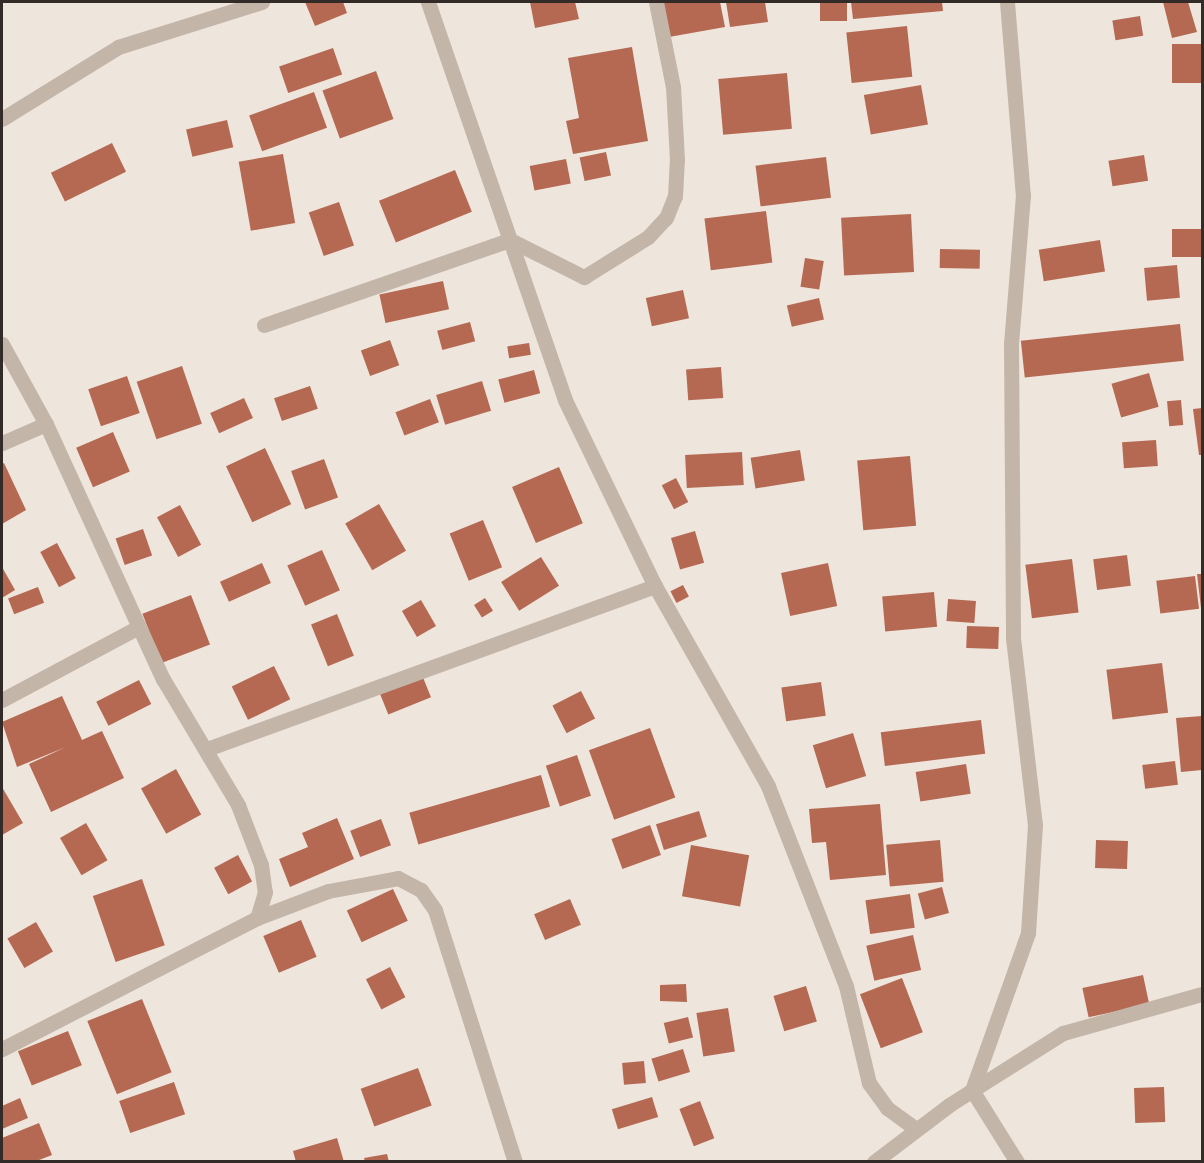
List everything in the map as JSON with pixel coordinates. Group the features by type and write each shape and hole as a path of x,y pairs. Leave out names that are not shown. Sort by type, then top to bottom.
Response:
{"street":[{"path":"2,119 118,47 262,2"},
{"path":"428,2 565,400 655,586 768,786 846,986 869,1083 887,1108 916,1128"},
{"path":"264,325 510,240 584,277 617,260 666,218 675,196 677,149 673,87 656,2"},
{"path":"972,1090 1028,933 1035,825 1013,638 1011,333 1023,195 1007,2"},
{"path":"2,344 46,423 137,628 238,805 261,865 265,892 257,918"},
{"path":"2,443 46,423"},
{"path":"207,749 655,586"},
{"path":"2,700 137,628"},
{"path":"2,1049 257,918 375,878 398,878 421,890 435,910 515,1161"},
{"path":"874,1161 916,1128 972,1090 1063,1033 1203,994"},
{"path":"972,1090 1017,1161"}],"building":[{"path":"305,2 343,2 347,13 315,26"},
{"path":"530,2 575,2 579,19 535,28"},
{"path":"662,2 720,2 725,27 669,37"},
{"path":"726,2 765,2 768,22 730,27"},
{"path":"820,2 847,2 847,21 820,21"},
{"path":"851,2 942,2 943,11 853,19"},
{"path":"1163,2 1188,2 1197,32 1172,38"},
{"path":"1140,16 1143,36 1115,40 1112,20"},
{"path":"907,26 912,77 852,83 846,32"},
{"path":"1172,44 1202,44 1202,83 1172,83"},
{"path":"632,47 648,141 573,154 566,121 579,118 568,58"},
{"path":"333,48 342,74 288,93 279,67"},
{"path":"376,71 393,119 340,138 322,90"},
{"path":"787,73 792,129 723,135 718,79"},
{"path":"921,85 928,124 871,134 864,95"},
{"path":"314,92 327,128 262,151 249,116"},
{"path":"227,120 233,147 192,157 186,129"},
{"path":"112,143 126,172 65,202 51,173"},
{"path":"606,152 611,175 585,181 580,158"},
{"path":"283,154 295,223 251,231 239,162"},
{"path":"1144,155 1148,181 1113,186 1108,161"},
{"path":"826,157 831,198 761,206 756,166"},
{"path":"566,159 571,184 534,191 530,166"},
{"path":"455,170 472,212 396,242 379,201"},
{"path":"339,202 354,245 324,256 309,212"},
{"path":"766,211 772,263 711,270 704,219"},
{"path":"911,214 914,272 844,276 841,218"},
{"path":"1172,229 1202,229 1202,257 1172,257"},
{"path":"1100,240 1105,272 1044,281 1039,250"},
{"path":"940,249 980,250 980,269 940,268"},
{"path":"805,258 824,261 819,290 800,287"},
{"path":"1177,265 1180,298 1147,301 1144,268"},
{"path":"443,281 449,309 385,323 379,295"},
{"path":"683,290 689,318 652,326 646,298"},
{"path":"819,298 824,319 792,327 787,305"},
{"path":"470,322 475,341 442,350 437,331"},
{"path":"1180,324 1184,361 1025,378 1021,341"},
{"path":"390,340 399,365 370,376 361,351"},
{"path":"529,343 531,355 509,358 507,346"},
{"path":"182,366 202,424 156,439 137,382"},
{"path":"721,367 723,398 688,400 686,369"},
{"path":"534,370 540,393 504,403 498,380"},
{"path":"1149,373 1159,407 1121,417 1112,384"},
{"path":"127,376 140,413 101,426 88,389"},
{"path":"482,381 491,411 445,425 436,395"},
{"path":"310,386 318,409 282,421 274,398"},
{"path":"244,398 253,418 219,433 210,413"},
{"path":"430,399 439,422 404,436 395,412"},
{"path":"1181,400 1183,425 1169,426 1167,401"},
{"path":"1202,408 1202,455 1199,455 1193,409"},
{"path":"113,432 130,472 93,487 76,448"},
{"path":"1156,440 1158,466 1124,468 1122,442"},
{"path":"265,448 291,504 252,522 226,466"},
{"path":"800,450 805,481 755,488 751,458"},
{"path":"742,452 744,485 687,488 685,455"},
{"path":"910,456 916,526 863,530 857,461"},
{"path":"324,459 338,498 305,509 291,471"},
{"path":"4,463 26,510 2,524 2,464"},
{"path":"559,467 583,523 536,543 512,487"},
{"path":"676,478 688,502 674,509 662,485"},
{"path":"379,504 406,551 372,570 345,524"},
{"path":"180,505 201,545 178,557 157,517"},
{"path":"483,520 502,567 469,581 450,533"},
{"path":"143,529 152,555 125,565 116,538"},
{"path":"695,531 704,563 680,570 671,538"},
{"path":"57,543 76,578 59,587 40,552"},
{"path":"322,550 340,590 305,606 287,565"},
{"path":"1127,555 1131,586 1097,590 1093,559"},
{"path":"541,557 559,586 519,611 501,582"},
{"path":"1072,559 1079,613 1032,618 1025,565"},
{"path":"262,563 271,583 229,602 220,582"},
{"path":"828,563 837,606 790,616 781,573"},
{"path":"2,567 15,590 2,598"},
{"path":"1197,574 1202,574 1202,608 1201,608"},
{"path":"1195,576 1199,609 1160,614 1156,581"},
{"path":"683,585 689,597 676,603 671,591"},
{"path":"38,587 44,603 14,614 8,598"},
{"path":"934,592 937,627 885,631 882,597"},
{"path":"191,595 210,644 161,663 142,614"},
{"path":"485,598 493,611 482,618 474,605"},
{"path":"948,599 976,601 974,623 946,621"},
{"path":"421,600 436,626 417,637 402,611"},
{"path":"337,614 354,656 328,666 311,624"},
{"path":"967,626 999,627 998,649 966,648"},
{"path":"1162,663 1168,713 1113,719 1106,670"},
{"path":"274,666 290,699 248,720 232,687"},
{"path":"422,675 431,697 388,714 379,692"},
{"path":"139,680 151,704 108,726 96,702"},
{"path":"821,682 826,716 786,721 781,688"},
{"path":"581,691 595,719 567,733 552,706"},
{"path":"62,696 82,740 102,731 124,778 51,812 29,764 66,747 17,767 2,722"},
{"path":"1202,716 1202,770 1181,772 1176,718"},
{"path":"981,720 985,754 885,766 881,732"},
{"path":"650,728 675,798 614,820 589,750"},
{"path":"853,733 866,776 826,788 813,745"},
{"path":"577,755 591,796 560,806 546,766"},
{"path":"1175,761 1178,785 1145,789 1142,765"},
{"path":"966,764 971,794 920,802 916,772"},
{"path":"176,769 201,814 166,834 141,788"},
{"path":"541,775 550,807 418,844 409,813"},
{"path":"2,787 23,823 2,835"},
{"path":"880,804 886,875 830,880 826,842 812,843 809,809"},
{"path":"699,811 707,837 664,850 656,824"},
{"path":"337,818 354,859 290,887 279,859 308,847 302,833"},
{"path":"381,819 391,845 360,857 350,831"},
{"path":"86,823 108,860 82,875 60,838"},
{"path":"650,825 661,855 622,869 611,839"},
{"path":"940,840 944,882 890,887 886,845"},
{"path":"1096,840 1128,841 1127,869 1095,868"},
{"path":"691,845 749,855 740,906 682,896"},
{"path":"238,855 252,881 228,894 214,868"},
{"path":"142,879 165,945 116,962 93,896"},
{"path":"942,887 949,913 925,920 918,893"},
{"path":"393,889 408,921 362,942 347,911"},
{"path":"910,894 915,928 870,934 865,900"},
{"path":"570,899 581,925 545,940 534,914"},
{"path":"301,920 317,957 279,973 263,936"},
{"path":"36,922 53,951 24,968 7,938"},
{"path":"913,935 921,970 874,981 866,946"},
{"path":"390,967 405,997 381,1010 366,979"},
{"path":"1143,975 1149,1004 1089,1017 1082,988"},
{"path":"902,978 923,1032 881,1048 860,994"},
{"path":"686,984 687,1002 660,1001 660,985"},
{"path":"806,986 817,1021 784,1031 773,996"},
{"path":"142,999 172,1072 117,1094 87,1021"},
{"path":"728,1008 735,1051 703,1056 696,1013"},
{"path":"688,1017 693,1037 669,1043 664,1023"},
{"path":"68,1031 82,1065 32,1086 18,1051"},
{"path":"683,1049 690,1072 658,1082 651,1059"},
{"path":"644,1061 646,1083 624,1085 622,1063"},
{"path":"418,1068 432,1106 374,1126 361,1089"},
{"path":"174,1082 185,1114 130,1133 119,1101"},
{"path":"1164,1087 1165,1122 1135,1123 1134,1088"},
{"path":"652,1097 658,1117 618,1129 612,1109"},
{"path":"20,1098 28,1118 2,1129 2,1106"},
{"path":"700,1101 714,1138 694,1146 679,1109"},
{"path":"39,1123 52,1155 34,1162 2,1162 2,1138"},
{"path":"337,1138 344,1162 296,1162 293,1151"},
{"path":"387,1154 389,1162 365,1162 364,1158"}]}
